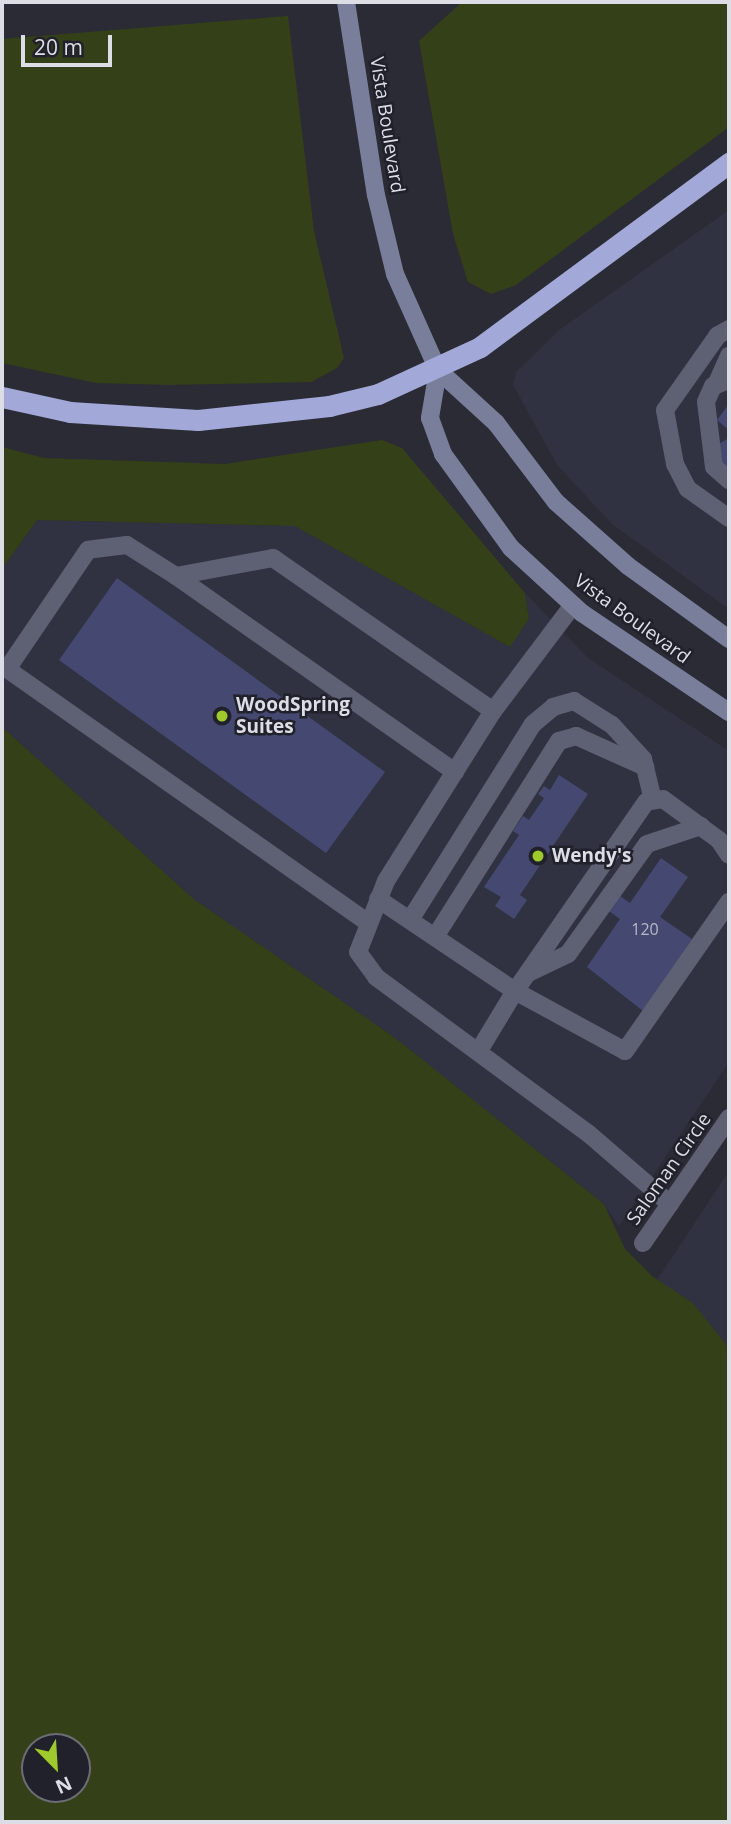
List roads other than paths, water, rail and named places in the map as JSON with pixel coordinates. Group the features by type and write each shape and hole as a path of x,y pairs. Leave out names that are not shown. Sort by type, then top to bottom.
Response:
{"highway":[{"path":"2,397 84,414 198,420 329,406 438,370 489,341 729,163"}],"main road":[{"name":"Vista Boulevard","path":"346,2 354,60 395,274 438,370 496,423 556,502 628,566 729,639"},
{"name":"Vista Boulevard","path":"438,370 430,418 443,454 511,548 573,605 729,712"}],"street":[{"path":"729,328 718,335 665,410 675,464 688,489 729,518"},
{"path":"729,356 722,382 706,402 714,467 729,480"},
{"path":"369,923 7,668 88,550 127,545 176,576 455,772"},
{"path":"176,576 273,558 493,711"},
{"path":"573,605 493,711 455,772 379,899 358,952 376,977 589,1134 670,1204"},
{"path":"410,920 533,724 553,707 574,701 612,725 645,767 653,800"},
{"path":"435,937 559,741 576,736 645,767"},
{"path":"478,1052 527,974 646,802 663,799 701,826 729,855"},
{"path":"527,974 568,954 646,844 701,826"},
{"path":"379,899 515,992 625,1051 729,902"},
{"name":"Saloman Circle","path":"643,1243 729,1118"}],"place":[{"name":"WoodSpring Suites","path":"222,716"},
{"name":"Wendy's","path":"538,856"}]}
